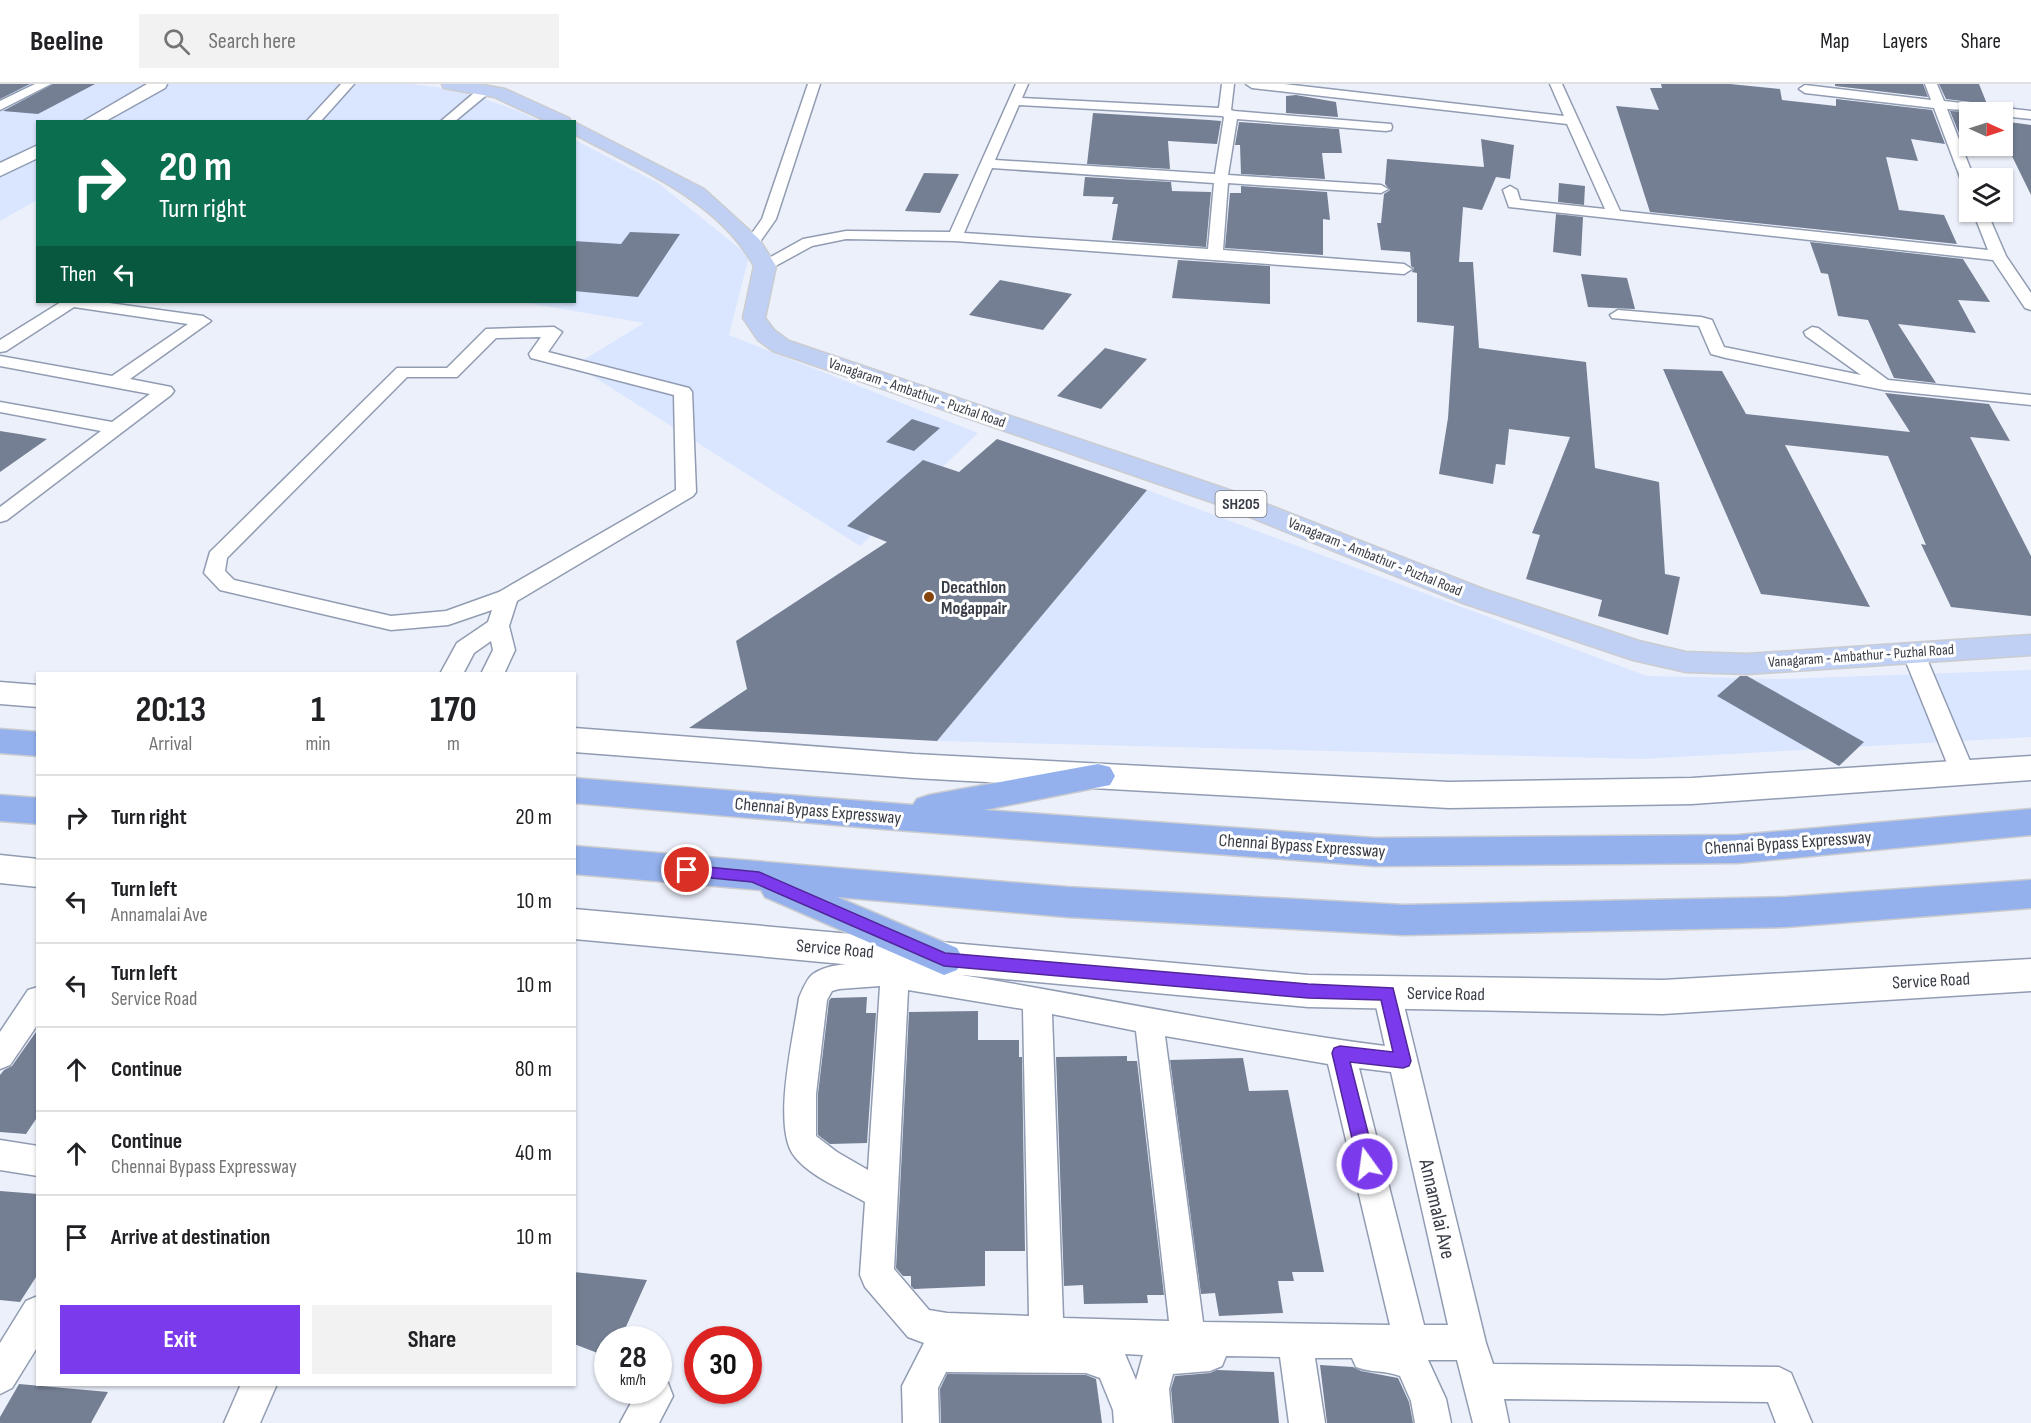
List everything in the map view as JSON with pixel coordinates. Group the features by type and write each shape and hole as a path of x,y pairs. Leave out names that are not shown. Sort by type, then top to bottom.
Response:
{"highway":[{"path":"0,741 36,744"},
{"path":"883,816 1098,776"},
{"name":"Chennai Bypass Expressway","path":"576,790 883,816 1375,852 1738,849 2031,822"},
{"path":"0,808 36,811"},
{"path":"576,860 1067,902 1404,920 1786,912 2031,894"},
{"path":"754,877 944,959"}],"main road":[{"path":"450,84 499,93 559,120"},
{"path":"576,128 697,193 752,243 765,266"},
{"name":"Vanagaram - Ambathur - Puzhal Road","path":"765,266 754,318 766,335 782,346 1229,499 1473,596 1622,646 1686,662 1747,664 2031,645"}],"street":[{"path":"0,106 45,84"},
{"path":"94,120 159,84"},
{"path":"314,120 348,84"},
{"path":"752,243 769,219 777,199 781,178 814,84"},
{"path":"955,237 1022,84"},
{"path":"1215,254 1228,114 1228,84"},
{"path":"1252,84 1574,121"},
{"path":"1556,84 1616,216"},
{"path":"1930,84 1963,168"},
{"path":"1805,88 2031,115"},
{"path":"448,120 485,90"},
{"path":"1015,101 1228,114 1386,127"},
{"path":"0,170 36,151"},
{"path":"987,164 1381,189"},
{"path":"1510,190 1514,204 1998,256"},
{"path":"1984,222 1998,256 2031,305"},
{"path":"765,266 808,242 846,235 955,237 1404,269"},
{"path":"0,347 69,303"},
{"path":"78,303 203,321 115,382"},
{"path":"172,316 192,303"},
{"path":"1618,315 1695,320 1706,323 1718,350 1726,353 1884,385 2031,400"},
{"path":"493,672 504,650 498,626 507,597 686,492 683,392 537,354 554,332 492,333 451,373 403,372 217,556 214,573 227,585 391,622 448,618 507,597"},
{"path":"1812,332 1884,385"},
{"path":"0,361 165,391 5,507"},
{"path":"0,407 115,428"},
{"path":"452,672 465,648 498,626"},
{"path":"1913,652 1963,773"},
{"path":"0,693 36,696"},
{"path":"576,740 914,766 1449,795 1692,791 2031,768"},
{"path":"0,869 36,873"},
{"name":"Service Road","path":"576,924 1308,991 1663,997 2031,975"},
{"path":"882,1194 820,1159 802,1141 799,1118 813,998 822,983 838,977 878,974 990,990 1149,1021 1340,1053 1403,1061"},
{"path":"895,976 877,1275 920,1325 947,1330 1188,1339 1469,1343"},
{"name":"Annamalai Ave","path":"1387,993 1469,1343 1482,1381 1491,1423"},
{"path":"1037,999 1046,1334"},
{"path":"0,1056 36,1002"},
{"path":"1149,1021 1188,1339"},
{"path":"1340,1053 1411,1342"},
{"path":"0,1155 36,1161"},
{"path":"0,1376 36,1316"},
{"path":"1155,1423 1151,1389 1160,1358 1194,1354 1391,1355 1412,1364 1428,1399 1433,1423"},
{"path":"1297,1354 1307,1423"},
{"path":"921,1423 920,1386 936,1355 947,1355 1086,1356 1112,1365 1131,1410 1132,1423"},
{"path":"1482,1381 1779,1385 1794,1423"},
{"path":"243,1421 260,1386"}],"shaded area":[{"path":"0,84 412,84 460,90 537,120 36,120 36,201 0,221"},
{"path":"576,141 658,183 749,256 729,335 978,433 860,546 575,365 644,323 528,303 576,303"},
{"path":"1147,490 1647,676 1781,679 2031,670 2031,737 1643,759 937,741"}],"building":[{"path":"0,84 30,84 0,99"},
{"path":"53,84 95,84 38,114 3,111"},
{"path":"1661,84 1730,84 1780,89 1782,100 1836,106 1836,99 1932,110 1945,144 1911,139 1918,161 1886,157 1899,210 1944,215 1957,244 1650,212 1616,106 1659,110 1650,88 1662,88"},
{"path":"1835,84 1923,84 1928,97 1835,86"},
{"path":"1939,84 1979,84 1986,102 1971,102 1946,99"},
{"path":"1296,95 1336,102 1338,117 1286,113 1286,96"},
{"path":"1950,111 1959,111 1959,134"},
{"path":"1093,113 1221,121 1217,144 1168,141 1170,169 1087,164"},
{"path":"1239,122 1339,129 1342,153 1322,153 1325,179 1241,174 1240,145 1235,145"},
{"path":"2013,123 2031,125 2031,195 2012,156"},
{"path":"1481,139 1514,145 1510,179 1496,177 1482,210 1463,207 1459,262 1473,262 1479,348 1586,362 1595,468 1659,482 1665,574 1680,577 1668,635 1598,616 1602,600 1526,579 1540,535 1532,533 1570,437 1509,429 1505,465 1496,464 1493,484 1439,474 1448,418 1454,326 1417,322 1417,273 1412,272 1414,268 1411,266 1410,252 1381,250 1377,223 1381,223 1384,194 1390,190 1385,184 1387,159 1484,167"},
{"path":"924,173 959,174 940,213 905,211"},
{"path":"1085,177 1171,182 1172,191 1211,192 1206,247 1112,240 1118,204 1112,204 1114,197 1083,196"},
{"path":"1559,183 1585,186 1584,205 1558,202"},
{"path":"1241,186 1327,192 1330,220 1323,219 1323,255 1225,248 1230,193 1241,193"},
{"path":"1556,214 1583,217 1581,256 1553,252"},
{"path":"630,232 680,234 638,297 576,291 576,241 621,244"},
{"path":"1810,242 1963,259 1990,302 1958,300 1976,333 1898,324 1936,383 1894,378 1868,320 1838,316 1828,274 1821,273"},
{"path":"1178,260 1270,266 1270,304 1172,298"},
{"path":"1581,274 1627,278 1635,309 1588,307"},
{"path":"1000,280 1072,294 1043,330 969,315"},
{"path":"1105,348 1147,359 1101,409 1057,396"},
{"path":"1663,369 1722,371 1746,414 1910,432 1885,393 1989,404 2010,441 1970,437 2031,556 2031,616 1951,607 1921,544 1926,545 1888,456 1785,445 1870,607 1761,594"},
{"path":"912,419 940,428 914,451 886,442"},
{"path":"0,431 19,434 47,439 0,472"},
{"name":"Decathlon Mogappair","path":"997,439 1147,490 937,741 689,728 747,689 736,641 887,542 847,526 923,460 959,472"},
{"path":"1740,676 1747,676 1864,742 1839,766 1717,696"},
{"path":"867,997 866,1013 876,1013 867,1143 830,1144 818,1135 818,1094 829,1001 831,998"},
{"path":"978,1011 978,1040 1019,1040 1019,1057 1022,1057 1025,1251 985,1251 985,1286 914,1289 911,1286 911,1276 903,1276 896,1268 909,1012"},
{"path":"36,1032 36,1119 26,1134 0,1132 0,1075 12,1066"},
{"path":"1127,1056 1127,1061 1137,1061 1164,1295 1147,1295 1148,1303 1084,1304 1083,1285 1064,1286 1056,1057"},
{"path":"1243,1058 1249,1091 1288,1090 1324,1272 1292,1272 1294,1281 1278,1281 1283,1313 1219,1316 1215,1293 1201,1294 1170,1060"},
{"path":"0,1191 36,1194 36,1277 20,1302 0,1300"},
{"path":"576,1272 647,1280 626,1326 594,1326 594,1352 576,1345"},
{"path":"1320,1365 1353,1367 1361,1371 1398,1378 1409,1402 1413,1423 1327,1423"},
{"path":"1217,1370 1274,1372 1279,1423 1174,1423 1171,1389 1175,1376 1210,1373"},
{"path":"947,1374 1086,1375 1096,1379 1102,1423 941,1423 940,1389"},
{"path":"19,1384 108,1392 91,1423 0,1423 0,1417"}],"place":[{"name":"Decathlon Mogappair","path":"929,597"}],"route":[{"path":"687,870 754,877 944,959 1308,991 1387,993 1403,1061 1340,1053 1367,1164"}]}
